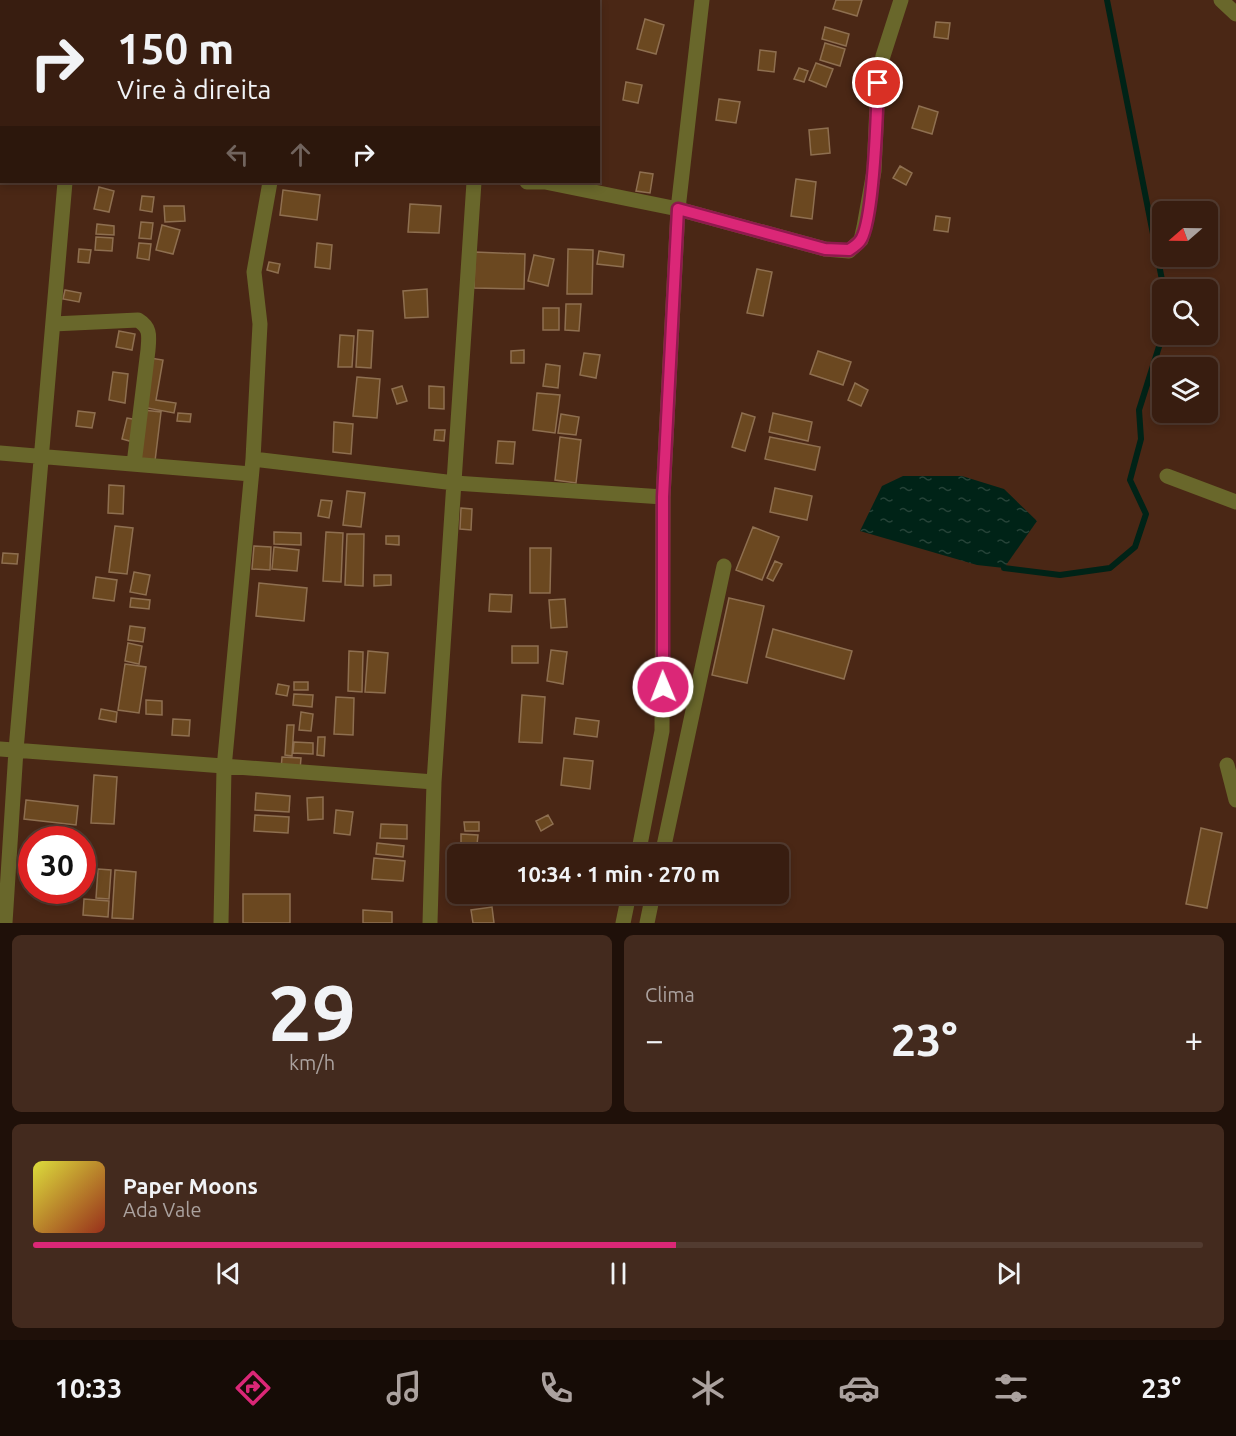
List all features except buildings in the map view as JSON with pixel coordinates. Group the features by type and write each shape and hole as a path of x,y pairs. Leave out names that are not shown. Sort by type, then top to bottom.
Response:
{"street":[{"path":"640,844 662,731 663,497 678,209 702,0"},
{"path":"550,183 678,209 825,249 849,250 861,240 873,171 880,74 901,0"},
{"path":"1221,0 1236,14"},
{"path":"5,923 16,750 65,183"},
{"path":"221,923 224,768 252,466 260,324 254,272 270,183"},
{"path":"430,923 434,782 474,183"},
{"path":"53,324 138,320 147,326 150,333 134,464"},
{"path":"0,453 134,464 252,466 663,497"},
{"path":"1167,476 1236,502"},
{"path":"664,844 724,566"},
{"path":"0,749 224,768 434,782"},
{"path":"1227,765 1236,800"},
{"path":"622,923 627,904"},
{"path":"647,923 651,904"}],"water":[{"path":"903,476 962,476 1004,489 1037,521 1004,568 977,565 860,531 882,486"}],"waterway":[{"path":"1107,0 1162,279"},
{"path":"1004,568 1060,575 1110,568 1135,547 1146,514 1130,480 1141,439 1139,410 1160,345"}],"route":[{"path":"663,687 663,497 678,209 825,249 849,250 861,240 864,227 873,171 878,83"}]}
